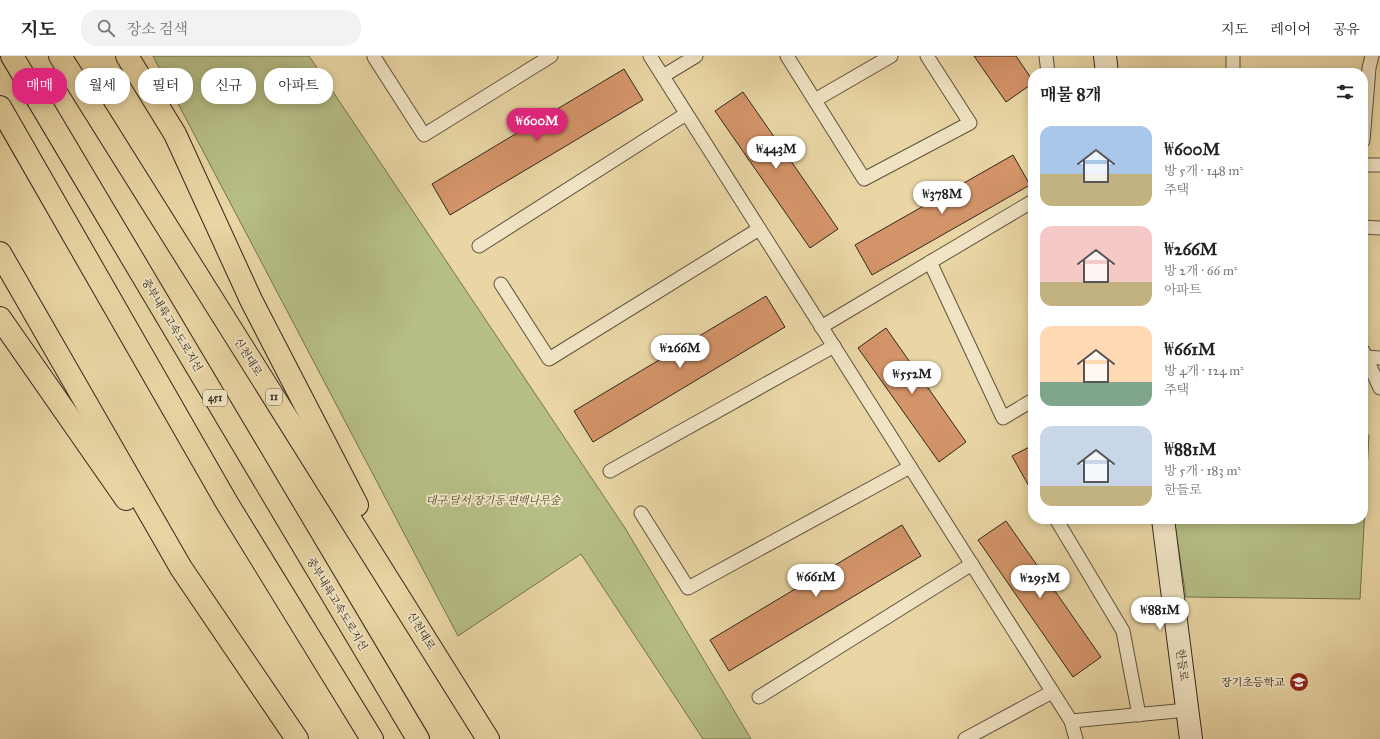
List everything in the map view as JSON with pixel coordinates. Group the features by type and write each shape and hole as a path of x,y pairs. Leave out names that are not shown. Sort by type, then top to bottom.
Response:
{"highway":[{"name":"중부내륙고속도로지선","path":"12,56 418,739"},
{"name":"신천대로","path":"60,56 488,739"},
{"path":"127,56 175,134 251,300 428,643"},
{"path":"0,107 227,503 372,739"},
{"path":"0,253 181,568 298,739"},
{"path":"0,318 136,513 181,568"}],"street":[{"path":"1105,56 1106,68"},
{"name":"한들로","path":"1164,524 1191,739"}],"lane":[{"path":"374,57 424,136 551,56"},
{"path":"650,56 1071,722 1076,739"},
{"path":"663,76 696,56"},
{"path":"787,56 864,178 970,123 927,56"},
{"path":"815,100 891,56"},
{"path":"1046,56 1047,68"},
{"path":"1233,56 1233,68"},
{"path":"1368,72 1372,56"},
{"path":"478,246 686,114"},
{"path":"1368,165 1380,166"},
{"path":"821,326 1028,204"},
{"path":"1368,227 1380,228"},
{"path":"501,284 549,359 759,229"},
{"path":"930,262 1003,418 1028,403"},
{"path":"610,471 834,346"},
{"path":"1368,355 1380,358"},
{"path":"1368,362 1380,388"},
{"path":"641,513 688,588 910,466"},
{"path":"1059,524 1123,631 1139,715"},
{"path":"759,698 972,564"},
{"path":"965,739 1052,692"},
{"path":"1071,722 1188,710"}],"green space":[{"name":"대구 달서 장기동 편백나무숲","path":"153,56 309,56 317,68 264,68 264,104 333,104 333,92 625,528 751,739 703,739 581,554 458,636 178,104 193,104 193,68 159,68"},
{"path":"1175,524 1364,524 1360,599 1186,597"}],"building":[{"path":"974,56 1016,56 1028,74 1028,87 1006,102"},
{"path":"624,69 643,100 450,215 432,184"},
{"path":"743,92 838,229 810,248 715,111"},
{"path":"1013,155 1028,181 1028,186 872,275 855,245"},
{"path":"766,296 785,327 593,442 574,411"},
{"path":"886,328 966,442 939,462 858,348"},
{"path":"1028,448 1028,484 1012,456"},
{"path":"1006,521 1101,657 1073,677 978,540"},
{"path":"902,525 921,556 729,671 710,640"}],"place":[{"name":"장기초등학교","path":"1299,682"}]}
